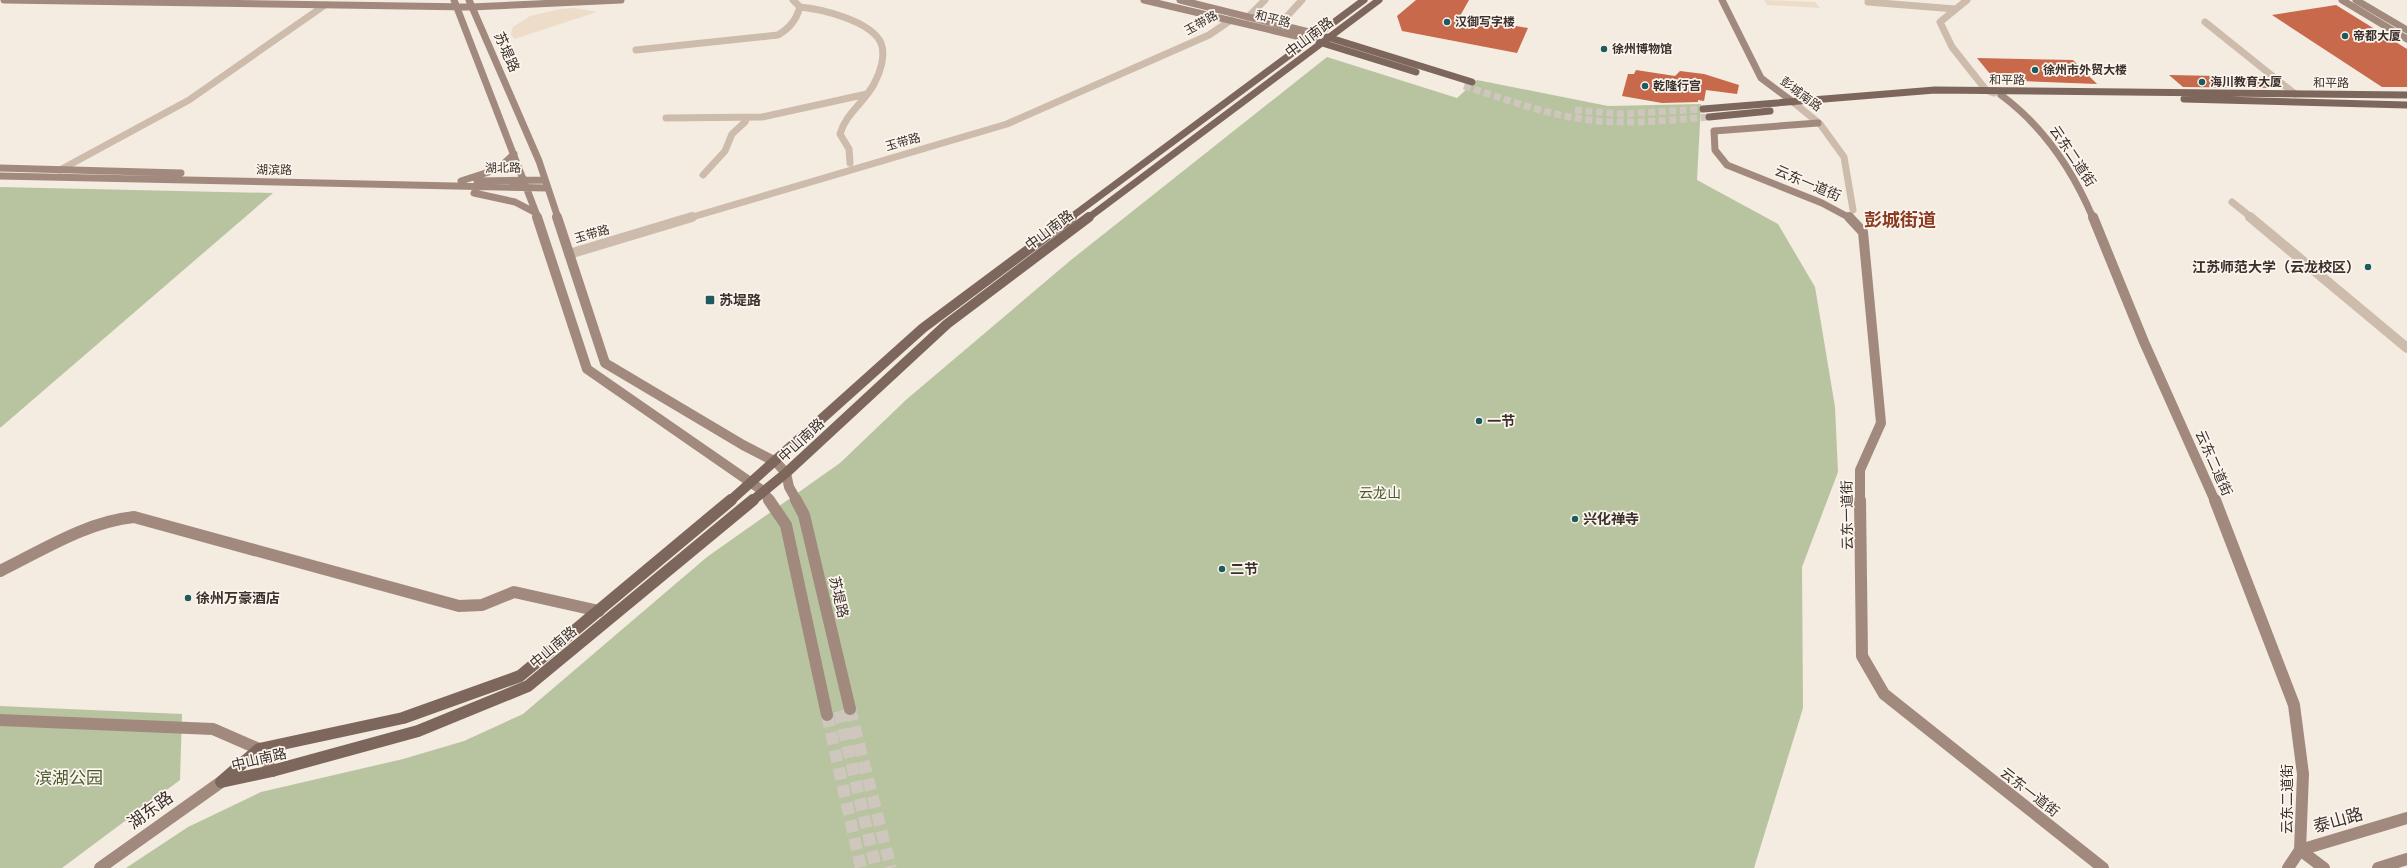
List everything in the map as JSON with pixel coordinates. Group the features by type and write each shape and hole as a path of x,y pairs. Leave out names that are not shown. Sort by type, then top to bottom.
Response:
{"main road":[{"path":"4,0 325,6 621,0"},
{"name":"和平路","path":"1144,0 1231,20 1313,36"},
{"name":"和平路","path":"1180,0 1280,24 1464,86"},
{"name":"中山南路","path":"221,782 258,749 403,718 520,676 776,462 923,328 1313,36 1364,0"},
{"name":"中山南路","path":"221,782 272,771 418,731 528,686 763,490 786,473 947,324 1327,41 1379,0"},
{"name":"彭城南路","path":"1722,0 1761,78 1796,105"},
{"path":"2342,0 2407,39"},
{"path":"2356,0 2407,30"},
{"name":"苏堤路","path":"470,2 539,161 605,363 743,445 776,462 786,473 789,486 804,515 850,709"},
{"path":"455,3 536,213 587,369 763,490 786,525 827,715"},
{"name":"和平路","path":"1327,41 1472,82"},
{"name":"和平路","path":"1709,118 1796,105 1935,90 2407,96"},
{"name":"和平路","path":"1703,109 1796,105 1940,95 2001,95 2407,105"},
{"name":"云东二道街","path":"2001,95 2018,107 2044,135 2081,189 2144,342 2208,483 2294,705 2303,774 2300,850 2324,868"},
{"name":"云东一道街","path":"1818,123 1714,131 1714,150 1727,165 1822,203 1849,217 1863,232 1881,423 1860,470 1862,656 1884,694 2103,868"},
{"path":"461,181 488,175 511,160 514,154"},
{"name":"湖滨路","path":"0,168 461,181"},
{"name":"湖滨路","path":"0,176 527,189 547,188"},
{"name":"湖北路","path":"461,181 545,180"},
{"path":"401,185 432,191 480,193 515,202 536,213"},
{"path":"0,571 101,523 124,517 134,517 459,606 480,608 506,594 514,592 599,611"},
{"path":"0,720 213,729 258,749 272,771"},
{"name":"湖东路","path":"100,868 221,782"},
{"name":"泰山路","path":"2288,868 2300,850 2407,818"},
{"path":"2378,868 2407,859"}],"street":[{"path":"793,0 800,7 839,13 879,39 882,61 879,76 867,94 842,124 840,134 849,149 850,163"},
{"path":"1248,16 1266,0"},
{"path":"1280,24 1302,0"},
{"path":"1966,0 1940,22 1952,47 1986,90 2001,95"},
{"path":"1868,2 1889,2 1955,9"},
{"path":"60,170 189,100 325,6"},
{"path":"636,50 774,36 791,26 800,7"},
{"name":"玉带路","path":"570,256 1007,124 1209,35 1231,20"},
{"path":"2205,22 2295,94"},
{"path":"666,118 747,117 779,114 798,108 867,94"},
{"name":"彭城南路","path":"1796,105 1830,135 1844,157 1853,210"},
{"path":"703,175 725,151 732,134 745,122 747,117"},
{"path":"2232,202 2407,348"}],"green space":[{"name":"云龙山","path":"1327,57 1457,98 1477,80 1608,106 1701,104 1697,180 1778,224 1815,287 1835,407 1838,472 1802,567 1803,708 1754,868 126,868 188,827 261,792 403,759 464,741 523,714 707,557 840,463 907,399 1071,260"},
{"path":"0,187 273,193 0,428"},
{"name":"滨湖公园","path":"0,706 182,714 180,780 62,868 0,868"}],"shaded area":[{"path":"1764,0 1815,2 1820,8 1767,5"},
{"path":"574,8 597,12 514,39 511,34 513,27 530,16 560,9"}],"building":[{"name":"汉御写字楼","path":"1416,0 1469,0 1460,16 1528,28 1517,53 1402,31 1397,16"},
{"name":"帝都大厦","path":"2336,5 2407,49 2407,87 2382,87 2272,15"},
{"name":"徐州市外贸大楼","path":"1977,58 2073,60 2097,84 1995,80"},
{"name":"乾隆行宫","path":"1636,70 1675,76 1680,71 1704,74 1739,85 1737,94 1706,90 1704,101 1698,100 1698,102 1662,103 1622,96 1628,74 1634,74"},
{"path":"2169,75 2266,77 2280,88 2183,87"}],"tunnel":[{"path":"1464,86 1511,101 1574,118 1635,122 1709,117"},
{"path":"1575,110 1622,114 1703,109"},
{"path":"850,709 891,868"},
{"path":"839,711 876,868"},
{"path":"827,715 861,868"}],"place":[{"name":"汉御写字楼","path":"1447,22"},
{"name":"帝都大厦","path":"2345,36"},
{"name":"徐州博物馆","path":"1604,49"},
{"name":"徐州市外贸大楼","path":"2035,70"},
{"name":"海川教育大厦","path":"2202,82"},
{"name":"乾隆行宫","path":"1645,86"},
{"name":"江苏师范大学（云龙校区）","path":"2368,267"},
{"name":"苏堤路","path":"710,300"},
{"name":"一节","path":"1479,421"},
{"name":"兴化禅寺","path":"1575,519"},
{"name":"二节","path":"1222,569"},
{"name":"徐州万豪酒店","path":"188,598"}],"district":[{"name":"彭城街道","path":"1900,220"}]}
